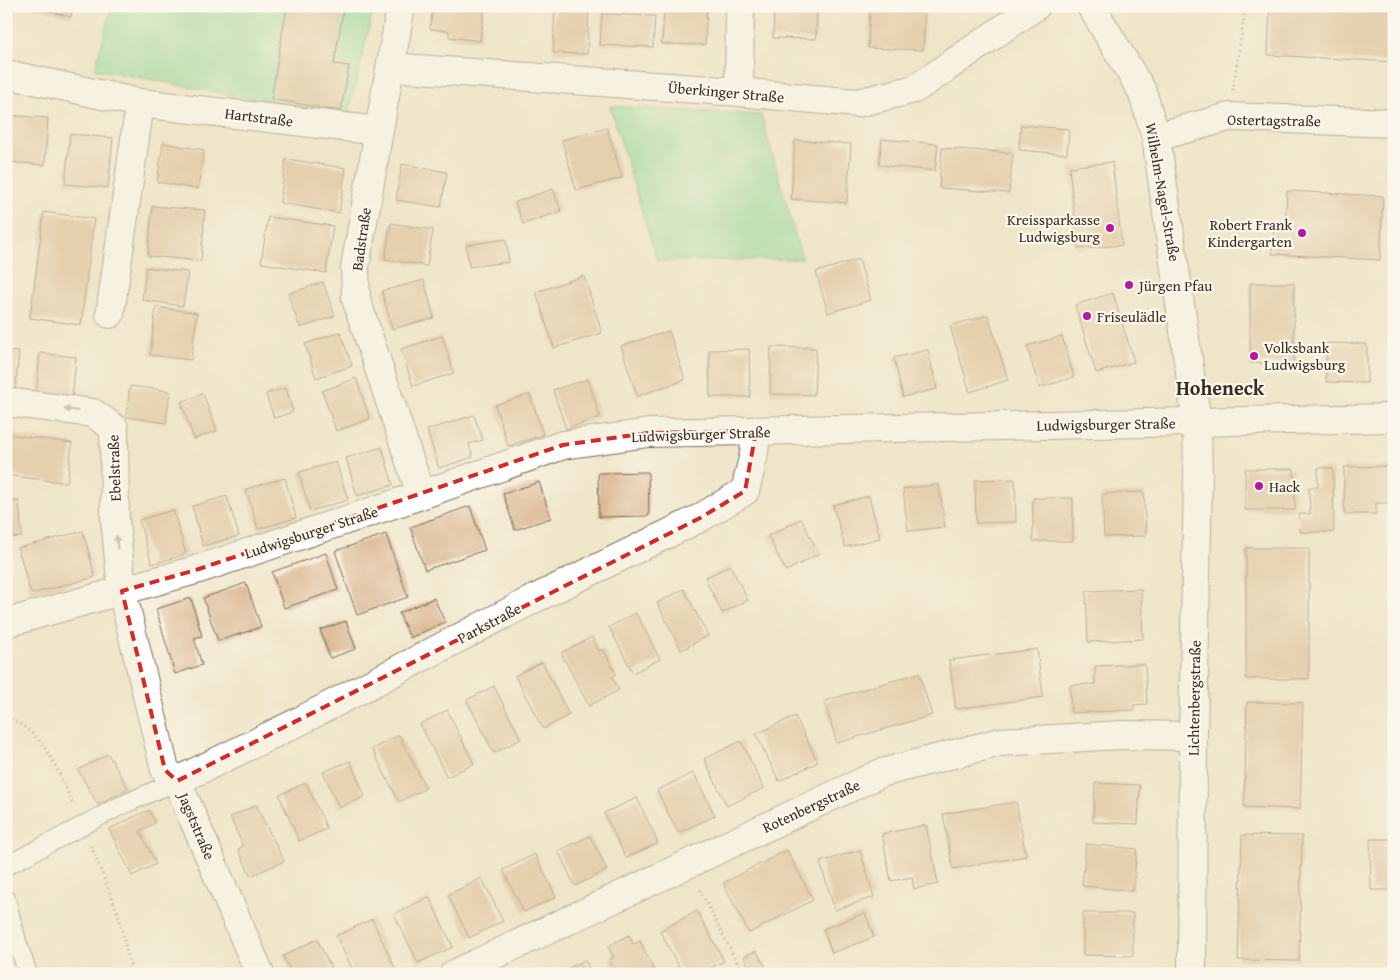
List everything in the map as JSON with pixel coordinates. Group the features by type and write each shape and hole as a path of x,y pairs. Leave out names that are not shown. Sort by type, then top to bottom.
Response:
{"street":[{"name":"Badstraße","path":"401,6 355,267 356,299 421,495"},
{"path":"739,92 740,6"},
{"name":"Überkinger Straße","path":"390,67 739,92 857,103 915,88 1036,6"},
{"name":"Wilhelm-Nagel-Straße","path":"1091,6 1142,92 1156,137 1197,422"},
{"name":"Hartstraße","path":"6,74 140,103 379,131"},
{"path":"110,314 140,103"},
{"name":"Ostertagstraße","path":"1156,137 1229,117 1394,123"},
{"name":"Ebelstraße","path":"6,402 93,413 114,428 116,519 122,591"},
{"name":"Ludwigsburger Straße","path":"6,623 199,569 562,446 648,433 1394,418"},
{"name":"Lichtenbergstraße","path":"1192,974 1197,422"},
{"name":"Parkstraße","path":"177,781 296,724 530,601 700,518 745,491 754,454 756,431"},
{"name":"Jagststraße","path":"122,591 165,770 177,781 260,974"},
{"name":"Rotenbergstraße","path":"454,974 881,773 1000,742 1121,735 1193,736"}],"lane":[{"path":"6,866 120,806 177,781"},
{"path":"6,899 17,942 28,974"}],"path":[{"path":"1229,117 1243,25 1244,6"},
{"path":"6,718 15,721 39,741 53,759 83,826 118,913 132,974"},
{"path":"687,864 743,974"}],"highlighted area":[{"path":"756,431 745,491 700,518 177,781 165,770 122,591 199,569 563,445 648,433"}],"green space":[{"path":"112,6 374,6 348,117 95,69"},
{"path":"610,106 761,115 802,259 657,261"}],"building":[{"path":"29,6 73,6 71,17"},
{"path":"287,6 344,6 334,64 349,66 341,111 271,99"},
{"path":"433,6 485,6 480,41 449,37 449,31 430,29"},
{"path":"555,6 589,6 587,54 553,53"},
{"path":"680,6 707,6 705,45 662,44 664,9 680,10"},
{"path":"774,6 817,6 816,39 773,38"},
{"path":"870,6 925,6 923,50 868,48"},
{"path":"1194,6 1231,6 1231,11 1194,8"},
{"path":"1270,6 1394,6 1394,62 1268,55"},
{"path":"602,14 655,16 653,47 600,45"},
{"path":"6,115 48,118 45,165 6,162"},
{"path":"1021,125 1069,129 1067,154 1019,150"},
{"path":"607,128 622,178 576,190 562,140"},
{"path":"70,134 113,138 108,188 65,184"},
{"path":"882,139 938,144 935,171 879,165"},
{"path":"795,140 851,144 847,203 791,199"},
{"path":"163,143 204,150 198,189 157,182"},
{"path":"942,148 1013,153 1009,193 939,188"},
{"path":"286,159 346,168 339,213 280,203"},
{"path":"1112,162 1122,245 1078,249 1069,167"},
{"path":"402,164 447,172 441,207 396,200"},
{"path":"553,189 561,211 523,224 515,202"},
{"path":"1287,191 1383,196 1380,260 1272,254 1274,224 1285,225"},
{"path":"152,206 205,210 201,261 148,256"},
{"path":"44,212 94,219 81,325 30,318"},
{"path":"268,217 333,226 326,273 261,263"},
{"path":"391,223 433,230 427,266 385,259"},
{"path":"506,239 509,262 469,267 466,245"},
{"path":"859,259 871,300 828,313 816,272"},
{"path":"146,267 188,272 183,306 142,300"},
{"path":"584,276 602,333 554,348 536,292"},
{"path":"424,280 434,318 392,329 382,291"},
{"path":"323,282 335,316 300,328 288,294"},
{"path":"1250,283 1294,283 1294,363 1250,363"},
{"path":"1113,293 1134,362 1096,373 1075,305"},
{"path":"156,307 197,313 191,360 150,355"},
{"path":"988,315 1008,380 970,392 950,326"},
{"path":"669,331 685,380 637,396 621,346"},
{"path":"340,332 352,366 316,378 305,344"},
{"path":"442,336 454,373 413,386 401,349"},
{"path":"1062,336 1074,377 1039,388 1027,346"},
{"path":"1327,343 1367,344 1367,383 1326,382"},
{"path":"771,347 816,348 814,395 770,394"},
{"path":"749,349 750,397 710,397 709,350"},
{"path":"928,350 937,389 903,397 894,358"},
{"path":"6,351 19,352 15,393 6,392"},
{"path":"40,353 76,357 72,399 36,396"},
{"path":"356,378 370,419 336,431 322,391"},
{"path":"588,379 600,417 566,429 553,390"},
{"path":"130,386 170,391 166,423 126,417"},
{"path":"286,388 293,412 274,418 266,394"},
{"path":"203,394 217,431 194,439 181,402"},
{"path":"530,394 543,435 508,446 495,405"},
{"path":"474,415 483,440 469,444 473,457 439,468 427,430"},
{"path":"6,434 72,443 67,483 6,475"},
{"path":"382,447 393,485 357,496 346,458"},
{"path":"336,462 348,500 310,511 299,472"},
{"path":"1394,466 1394,503 1376,503 1376,514 1344,514 1344,467"},
{"path":"1318,468 1333,468 1334,532 1300,532 1299,514 1310,514 1309,487 1318,487"},
{"path":"1245,469 1294,469 1295,510 1245,510"},
{"path":"648,472 649,516 599,517 598,473"},
{"path":"285,478 296,518 258,529 246,489"},
{"path":"1015,479 1016,522 976,523 975,480"},
{"path":"539,482 551,518 515,530 503,494"},
{"path":"939,484 945,527 908,531 903,489"},
{"path":"1144,492 1146,536 1104,537 1102,494"},
{"path":"227,496 239,536 203,546 192,506"},
{"path":"869,496 880,538 845,547 833,505"},
{"path":"1033,498 1073,498 1073,541 1033,541"},
{"path":"19,501 22,537 6,538 6,502"},
{"path":"470,506 485,550 425,570 410,527"},
{"path":"173,510 186,554 152,564 139,520"},
{"path":"801,519 819,554 786,571 768,536"},
{"path":"83,531 95,577 31,594 18,548"},
{"path":"386,534 408,597 357,615 335,551"},
{"path":"1246,548 1309,548 1309,679 1246,679"},
{"path":"326,553 338,590 284,608 272,572"},
{"path":"730,565 748,600 722,613 705,578"},
{"path":"246,583 261,627 218,641 203,598"},
{"path":"684,589 708,636 681,650 657,603"},
{"path":"1141,589 1143,639 1088,642 1086,591"},
{"path":"191,598 202,636 194,638 202,665 175,674 156,609"},
{"path":"434,598 445,622 410,638 399,613"},
{"path":"636,613 660,659 633,673 609,627"},
{"path":"346,621 356,649 330,658 320,630"},
{"path":"592,637 599,651 603,649 616,674 612,677 619,690 589,706 561,653"},
{"path":"1037,649 1043,697 956,709 949,660"},
{"path":"542,662 569,715 543,729 515,676"},
{"path":"1145,664 1147,704 1134,705 1134,710 1071,713 1070,685 1095,684 1095,666"},
{"path":"919,673 932,715 837,743 824,701"},
{"path":"494,686 521,739 494,753 467,700"},
{"path":"1247,702 1303,703 1300,809 1244,807"},
{"path":"447,710 474,764 447,777 420,724"},
{"path":"795,716 818,762 779,781 756,734"},
{"path":"399,735 426,788 399,802 372,749"},
{"path":"741,741 764,788 727,806 704,759"},
{"path":"108,754 128,788 98,805 78,770"},
{"path":"350,761 365,796 339,808 323,772"},
{"path":"694,773 715,816 678,833 657,790"},
{"path":"306,783 327,829 299,841 279,795"},
{"path":"1095,783 1140,785 1138,824 1093,822"},
{"path":"637,798 658,843 626,858 604,813"},
{"path":"1016,802 1026,856 953,869 943,814"},
{"path":"256,805 284,861 251,876 238,849 243,846 230,817"},
{"path":"149,810 155,823 140,831 156,864 132,876 109,829"},
{"path":"926,825 938,884 914,889 912,877 891,881 882,834"},
{"path":"1242,835 1302,836 1299,961 1238,960"},
{"path":"590,836 607,870 575,886 558,851"},
{"path":"1370,839 1394,839 1394,890 1371,890"},
{"path":"1086,844 1137,849 1133,891 1082,886"},
{"path":"787,850 813,900 749,933 723,883"},
{"path":"860,850 874,897 835,910 820,862"},
{"path":"535,854 556,897 524,912 503,870"},
{"path":"482,878 503,921 469,938 448,895"},
{"path":"429,897 453,947 418,963 394,914"},
{"path":"697,911 724,961 699,974 683,974 660,931"},
{"path":"865,913 874,937 832,953 823,929"},
{"path":"1083,913 1133,913 1133,956 1083,955"},
{"path":"372,919 395,968 384,974 355,974 336,936"},
{"path":"629,935 633,944 640,941 656,974 616,974 609,960 614,957 608,946"},
{"path":"317,939 334,974 292,974 283,956"},
{"path":"756,951 770,974 753,974 744,957"},
{"path":"585,960 592,974 572,974 569,968"}],"place":[{"name":"Kreissparkasse Ludwigsburg","path":"1110,228"},
{"name":"Robert Frank Kindergarten","path":"1302,233"},
{"name":"Jürgen Pfau","path":"1129,285"},
{"name":"Friseulädle","path":"1087,316"},
{"name":"Volksbank Ludwigsburg","path":"1254,356"},
{"name":"Hack","path":"1259,486"}],"district":[{"name":"Hoheneck","path":"1220,387"}]}
